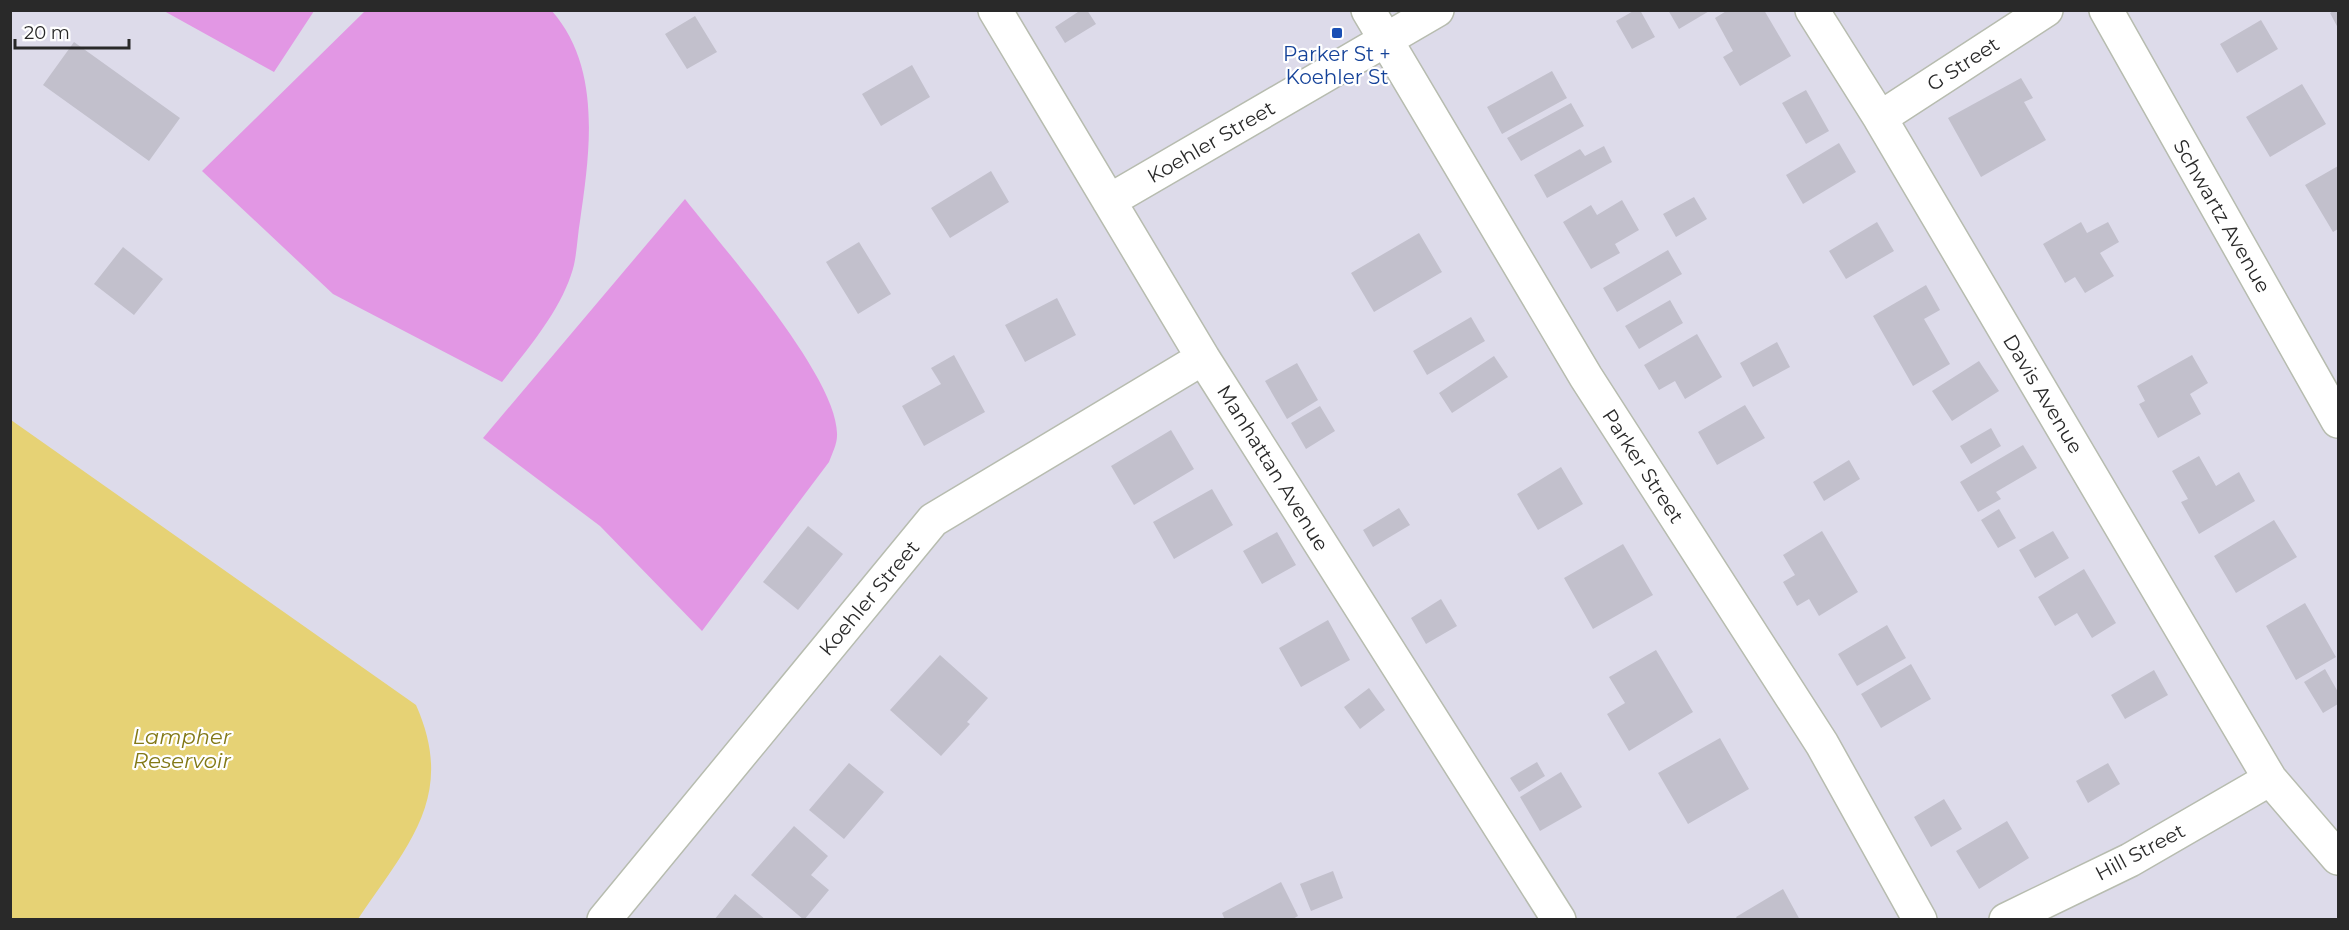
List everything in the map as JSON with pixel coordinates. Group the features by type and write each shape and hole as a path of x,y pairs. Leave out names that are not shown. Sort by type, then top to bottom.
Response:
{"street":[{"name":"Manhattan Avenue","path":"995,10 1203,358 1559,920"},
{"name":"Parker Street","path":"1368,10 1586,377 1822,744 1920,920"},
{"name":"Koehler Street","path":"1109,201 1437,10"},
{"name":"Davis Avenue","path":"1812,10 1880,118 2270,779 2338,858"},
{"name":"G Street","path":"1880,118 2046,10"},
{"name":"Schwartz Avenue","path":"2106,10 2338,421"},
{"name":"Koehler Street","path":"604,920 933,520 1203,358"},
{"name":"Hill Street","path":"2006,920 2130,860 2270,779"}],"shaded area":[{"path":"164,11 314,11 274,72"},
{"path":"365,11 552,11 568,34 579,58 585,84 589,139 584,195 573,269 550,318 502,382 333,294 202,171"},
{"path":"685,199 750,280 800,349 820,382 833,411 837,436 829,462 702,631 600,526 483,438"}],"water":[{"name":"Lampher Reservoir","path":"11,420 416,705 427,738 431,767 429,794 421,819 409,843 358,919 11,919"}],"building":[{"path":"1081,10 1087,10 1096,24 1065,43 1055,27"},
{"path":"1635,10 1640,10 1655,37 1632,49 1616,21"},
{"path":"1668,10 1711,10 1679,29"},
{"path":"1728,10 1764,10 1791,56 1740,86 1723,57 1733,51 1715,18"},
{"path":"2338,10 2338,28 2330,13"},
{"path":"695,16 717,52 687,69 665,34"},
{"path":"2261,20 2278,49 2237,73 2220,44"},
{"path":"74,42 180,118 149,161 43,85"},
{"path":"912,65 930,97 881,126 862,94"},
{"path":"1552,71 1567,98 1502,134 1487,107"},
{"path":"2021,78 2033,98 2024,102 2046,140 1981,177 1948,118"},
{"path":"2302,84 2326,124 2270,157 2246,117"},
{"path":"1806,90 1829,131 1806,144 1782,103"},
{"path":"1571,103 1584,126 1521,161 1507,138"},
{"path":"1839,143 1856,172 1803,204 1786,175"},
{"path":"1604,146 1612,162 1547,198 1534,175 1580,149 1585,156"},
{"path":"2338,166 2338,229 2333,232 2305,185"},
{"path":"991,171 1009,202 950,238 931,208"},
{"path":"1694,197 1707,219 1676,237 1663,214"},
{"path":"1622,200 1639,230 1615,244 1620,253 1591,269 1563,222 1591,205 1597,215"},
{"path":"1877,222 1894,251 1846,279 1829,251"},
{"path":"2081,222 2087,233 2108,222 2119,242 2100,253 2114,276 2085,293 2075,277 2065,283 2043,244"},
{"path":"1419,233 1442,272 1374,312 1351,273"},
{"path":"859,242 891,294 858,314 826,262"},
{"path":"123,247 163,279 134,315 94,284"},
{"path":"1668,250 1682,274 1617,312 1603,288"},
{"path":"1926,285 1940,310 1924,319 1950,364 1913,386 1873,316"},
{"path":"1057,298 1076,335 1025,362 1005,325"},
{"path":"1670,300 1683,323 1639,349 1625,326"},
{"path":"1471,317 1485,341 1427,375 1413,351"},
{"path":"1697,334 1722,377 1685,399 1675,381 1659,390 1644,365"},
{"path":"1777,342 1790,367 1753,387 1740,363"},
{"path":"954,355 985,412 924,446 902,406 941,384 931,368"},
{"path":"2192,355 2208,383 2190,394 2201,414 2158,438 2139,404 2145,401 2137,386"},
{"path":"1494,356 1508,377 1452,413 1439,393"},
{"path":"1979,361 1999,391 1952,421 1932,391"},
{"path":"1297,363 1318,400 1287,419 1265,381"},
{"path":"1745,405 1765,438 1717,465 1698,432"},
{"path":"1320,406 1335,431 1306,449 1291,423"},
{"path":"1991,428 2001,446 1971,464 1960,446"},
{"path":"1171,430 1194,469 1134,505 1111,466"},
{"path":"2023,445 2037,468 1996,492 2001,499 1978,512 1960,482"},
{"path":"2199,456 2216,486 2239,472 2255,501 2199,534 2181,502 2188,499 2172,471"},
{"path":"1849,460 1860,479 1824,501 1813,482"},
{"path":"1561,467 1583,504 1538,530 1517,494"},
{"path":"1212,489 1233,525 1174,559 1153,522"},
{"path":"1399,508 1410,525 1373,547 1363,530"},
{"path":"1999,509 2016,538 1998,548 1981,520"},
{"path":"2274,520 2297,557 2236,593 2214,556"},
{"path":"808,526 843,554 798,610 763,582"},
{"path":"1822,531 1858,592 1819,616 1809,599 1797,606 1783,582 1795,575 1783,555"},
{"path":"2053,531 2069,558 2035,578 2019,550"},
{"path":"1277,532 1296,565 1262,584 1243,551"},
{"path":"1623,544 1653,595 1593,629 1564,578"},
{"path":"2084,569 2116,623 2092,638 2077,613 2055,626 2038,597"},
{"path":"1441,599 1457,626 1426,644 1411,618"},
{"path":"2305,603 2336,657 2296,680 2266,626"},
{"path":"1328,620 1350,660 1301,687 1279,648"},
{"path":"1887,625 1906,658 1857,686 1838,654"},
{"path":"1656,650 1693,712 1629,751 1607,714 1625,703 1609,677"},
{"path":"940,655 988,698 967,722 970,724 941,756 890,710"},
{"path":"1911,664 1931,699 1881,728 1861,694"},
{"path":"2325,669 2338,692 2338,704 2323,713 2304,682"},
{"path":"2154,670 2168,695 2125,719 2111,695"},
{"path":"1369,688 1385,710 1360,729 1344,707"},
{"path":"1720,738 1749,789 1688,824 1658,773"},
{"path":"1537,762 1545,776 1519,792 1510,778"},
{"path":"849,763 884,792 844,839 809,810"},
{"path":"2108,763 2120,784 2088,803 2076,781"},
{"path":"1561,772 1582,807 1540,831 1520,797"},
{"path":"1944,799 1962,829 1931,847 1914,817"},
{"path":"2007,821 2029,858 1979,889 1956,851"},
{"path":"794,826 828,856 811,875 829,890 804,920 751,875"},
{"path":"1333,871 1343,898 1311,911 1300,884"},
{"path":"1281,882 1298,916 1291,920 1225,920 1222,913"},
{"path":"1783,889 1800,920 1738,920 1736,917"},
{"path":"735,894 766,920 714,920"}],"place":[{"name":"Parker St + Koehler St","path":"1337,33"}]}
